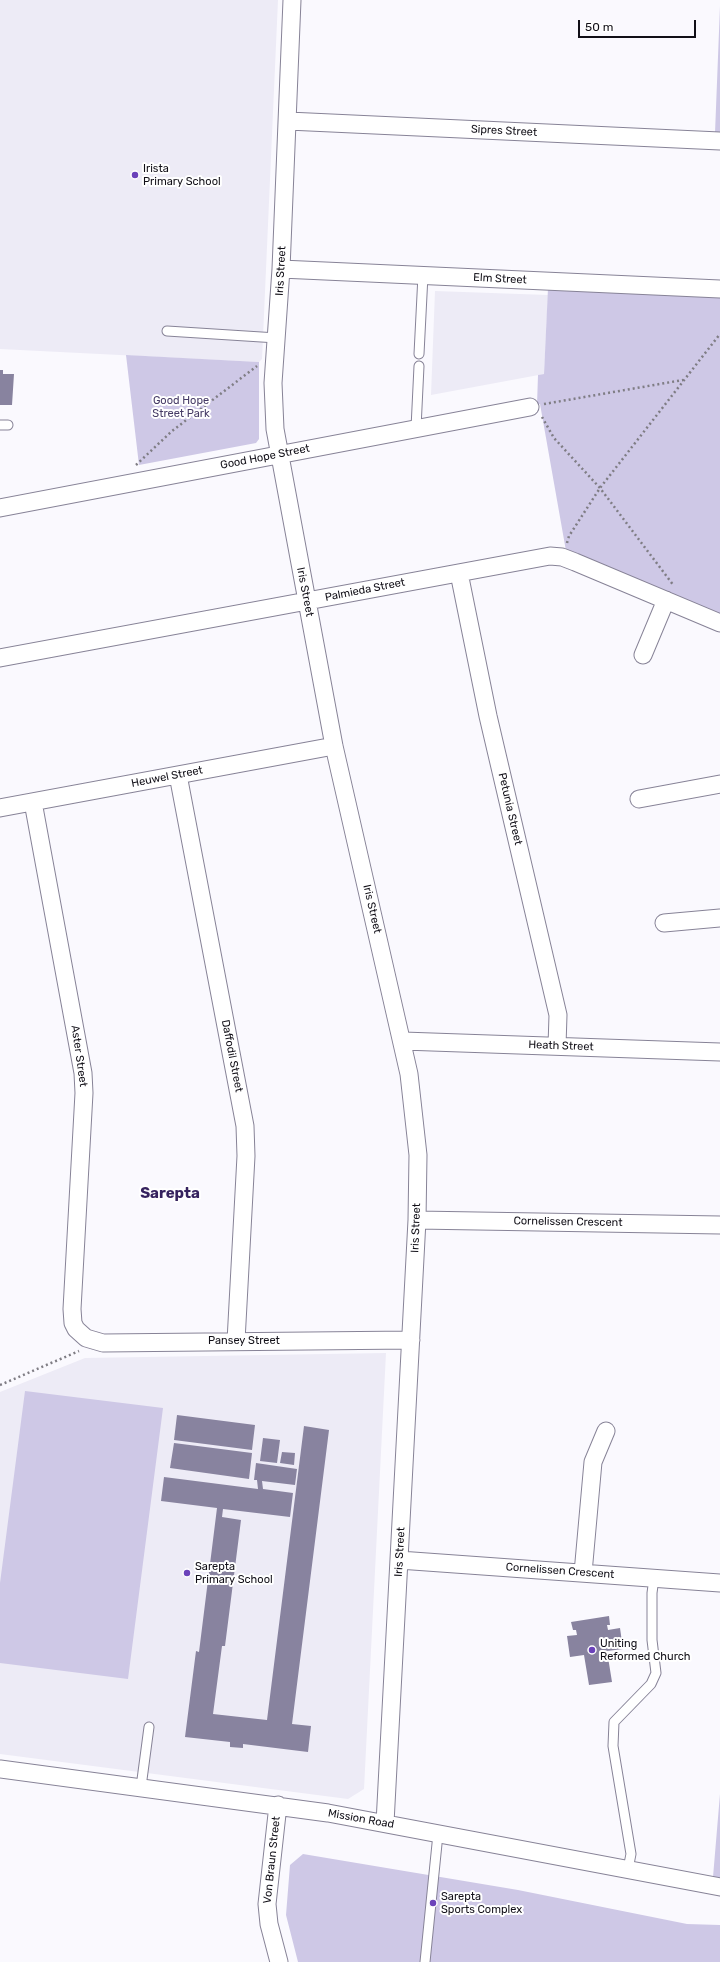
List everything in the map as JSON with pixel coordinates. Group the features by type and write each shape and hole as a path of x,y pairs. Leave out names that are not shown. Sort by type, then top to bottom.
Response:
{"street":[{"name":"Iris Street","path":"292,0 288,121 274,383 275,429 278,455 334,746 403,1041 417,1131 417,1220 385,1823"},
{"name":"Sipres Street","path":"288,121 720,141"},
{"name":"Elm Street","path":"281,269 720,289"},
{"name":"Good Hope Street","path":"0,508 530,407"},
{"name":"Palmieda Street","path":"0,658 540,557 562,557 720,623"},
{"name":"Petunia Street","path":"459,573 488,716 558,1015 557,1046"},
{"path":"643,655 666,600"},
{"name":"Heuwel Street","path":"0,808 334,746"},
{"name":"Daffodil Street","path":"178,775 245,1126 246,1156 236,1341"},
{"path":"639,799 720,784"},
{"name":"Aster Street","path":"33,802 83,1073 84,1093 71,1316 73,1323 86,1338"},
{"path":"664,923 720,918"},
{"name":"Heath Street","path":"403,1041 720,1052"},
{"name":"Cornelissen Crescent","path":"417,1220 720,1225"},
{"name":"Pansey Street","path":"86,1338 103,1343 411,1340"},
{"path":"583,1573 593,1462 606,1431"},
{"name":"Cornelissen Crescent","path":"399,1560 720,1583"},
{"name":"Mission Road","path":"0,1770 278,1805 385,1823 720,1887"},
{"name":"Von Braun Street","path":"278,1805 267,1904 269,1924 279,1962"}],"lane":[{"path":"419,354 423,275"},
{"path":"167,331 277,338"},
{"path":"416,428 419,366"},
{"path":"628,1869 631,1854 613,1746 614,1722 651,1684 656,1673 652,1640 652,1593 654,1578"},
{"path":"141,1787 149,1727"},
{"path":"425,1962 438,1834"}],"path":[{"path":"562,557 569,536 600,488 720,334"},
{"path":"131,471 172,431 262,362"},
{"path":"530,407 683,380"},
{"path":"530,407 545,420 554,438 600,488 670,578 690,610"},
{"path":"0,1385 80,1351 86,1338"}],"shaded area":[{"name":"Irista Primary School","path":"0,0 278,0 262,359 259,362 0,349"},
{"path":"435,291 548,295 544,374 431,395"},
{"name":"Sarepta Primary School","path":"386,1353 364,1789 348,1799 0,1754 0,1392 85,1358"}],"green space":[{"path":"720,6 720,133 715,133"},
{"path":"548,288 720,295 720,615 566,551 540,404 537,405 538,375 544,374"},
{"name":"Good Hope Street Park","path":"126,355 259,362 259,439 256,443 139,465"},
{"path":"25,1391 163,1408 128,1679 0,1663 0,1583"},
{"path":"720,1794 720,1878 713,1877"},
{"name":"Sarepta Sports Complex","path":"303,1854 518,1890 687,1924 720,1925 720,1962 298,1962 286,1915 290,1865"}],"building":[{"path":"0,370 3,370 3,374 14,374 12,405 0,405"},
{"path":"177,1415 255,1425 252,1450 174,1440"},
{"path":"304,1426 329,1430 292,1724 311,1726 308,1752 243,1744 243,1748 230,1747 230,1742 185,1737 196,1651 199,1652 217,1508 161,1501 164,1477 258,1489 257,1480 254,1480 256,1463 297,1469 295,1485 262,1481 263,1489 293,1493 290,1517 223,1509 222,1517 241,1520 225,1646 222,1646 213,1714 267,1720"},
{"path":"263,1438 280,1440 277,1463 260,1461"},
{"path":"174,1443 252,1453 249,1479 170,1468"},
{"path":"282,1452 295,1453 294,1465 280,1463"},
{"name":"Uniting Reformed Church","path":"609,1616 610,1625 607,1625 608,1630 620,1628 623,1649 607,1651 612,1682 589,1685 584,1655 570,1657 567,1636 577,1635 576,1630 573,1630 571,1622"}],"place":[{"name":"Irista Primary School","path":"135,175"},
{"name":"Sarepta Primary School","path":"187,1573"},
{"name":"Uniting Reformed Church","path":"592,1650"},
{"name":"Sarepta Sports Complex","path":"433,1903"}],"district":[{"name":"Sarepta","path":"170,1194"}]}
